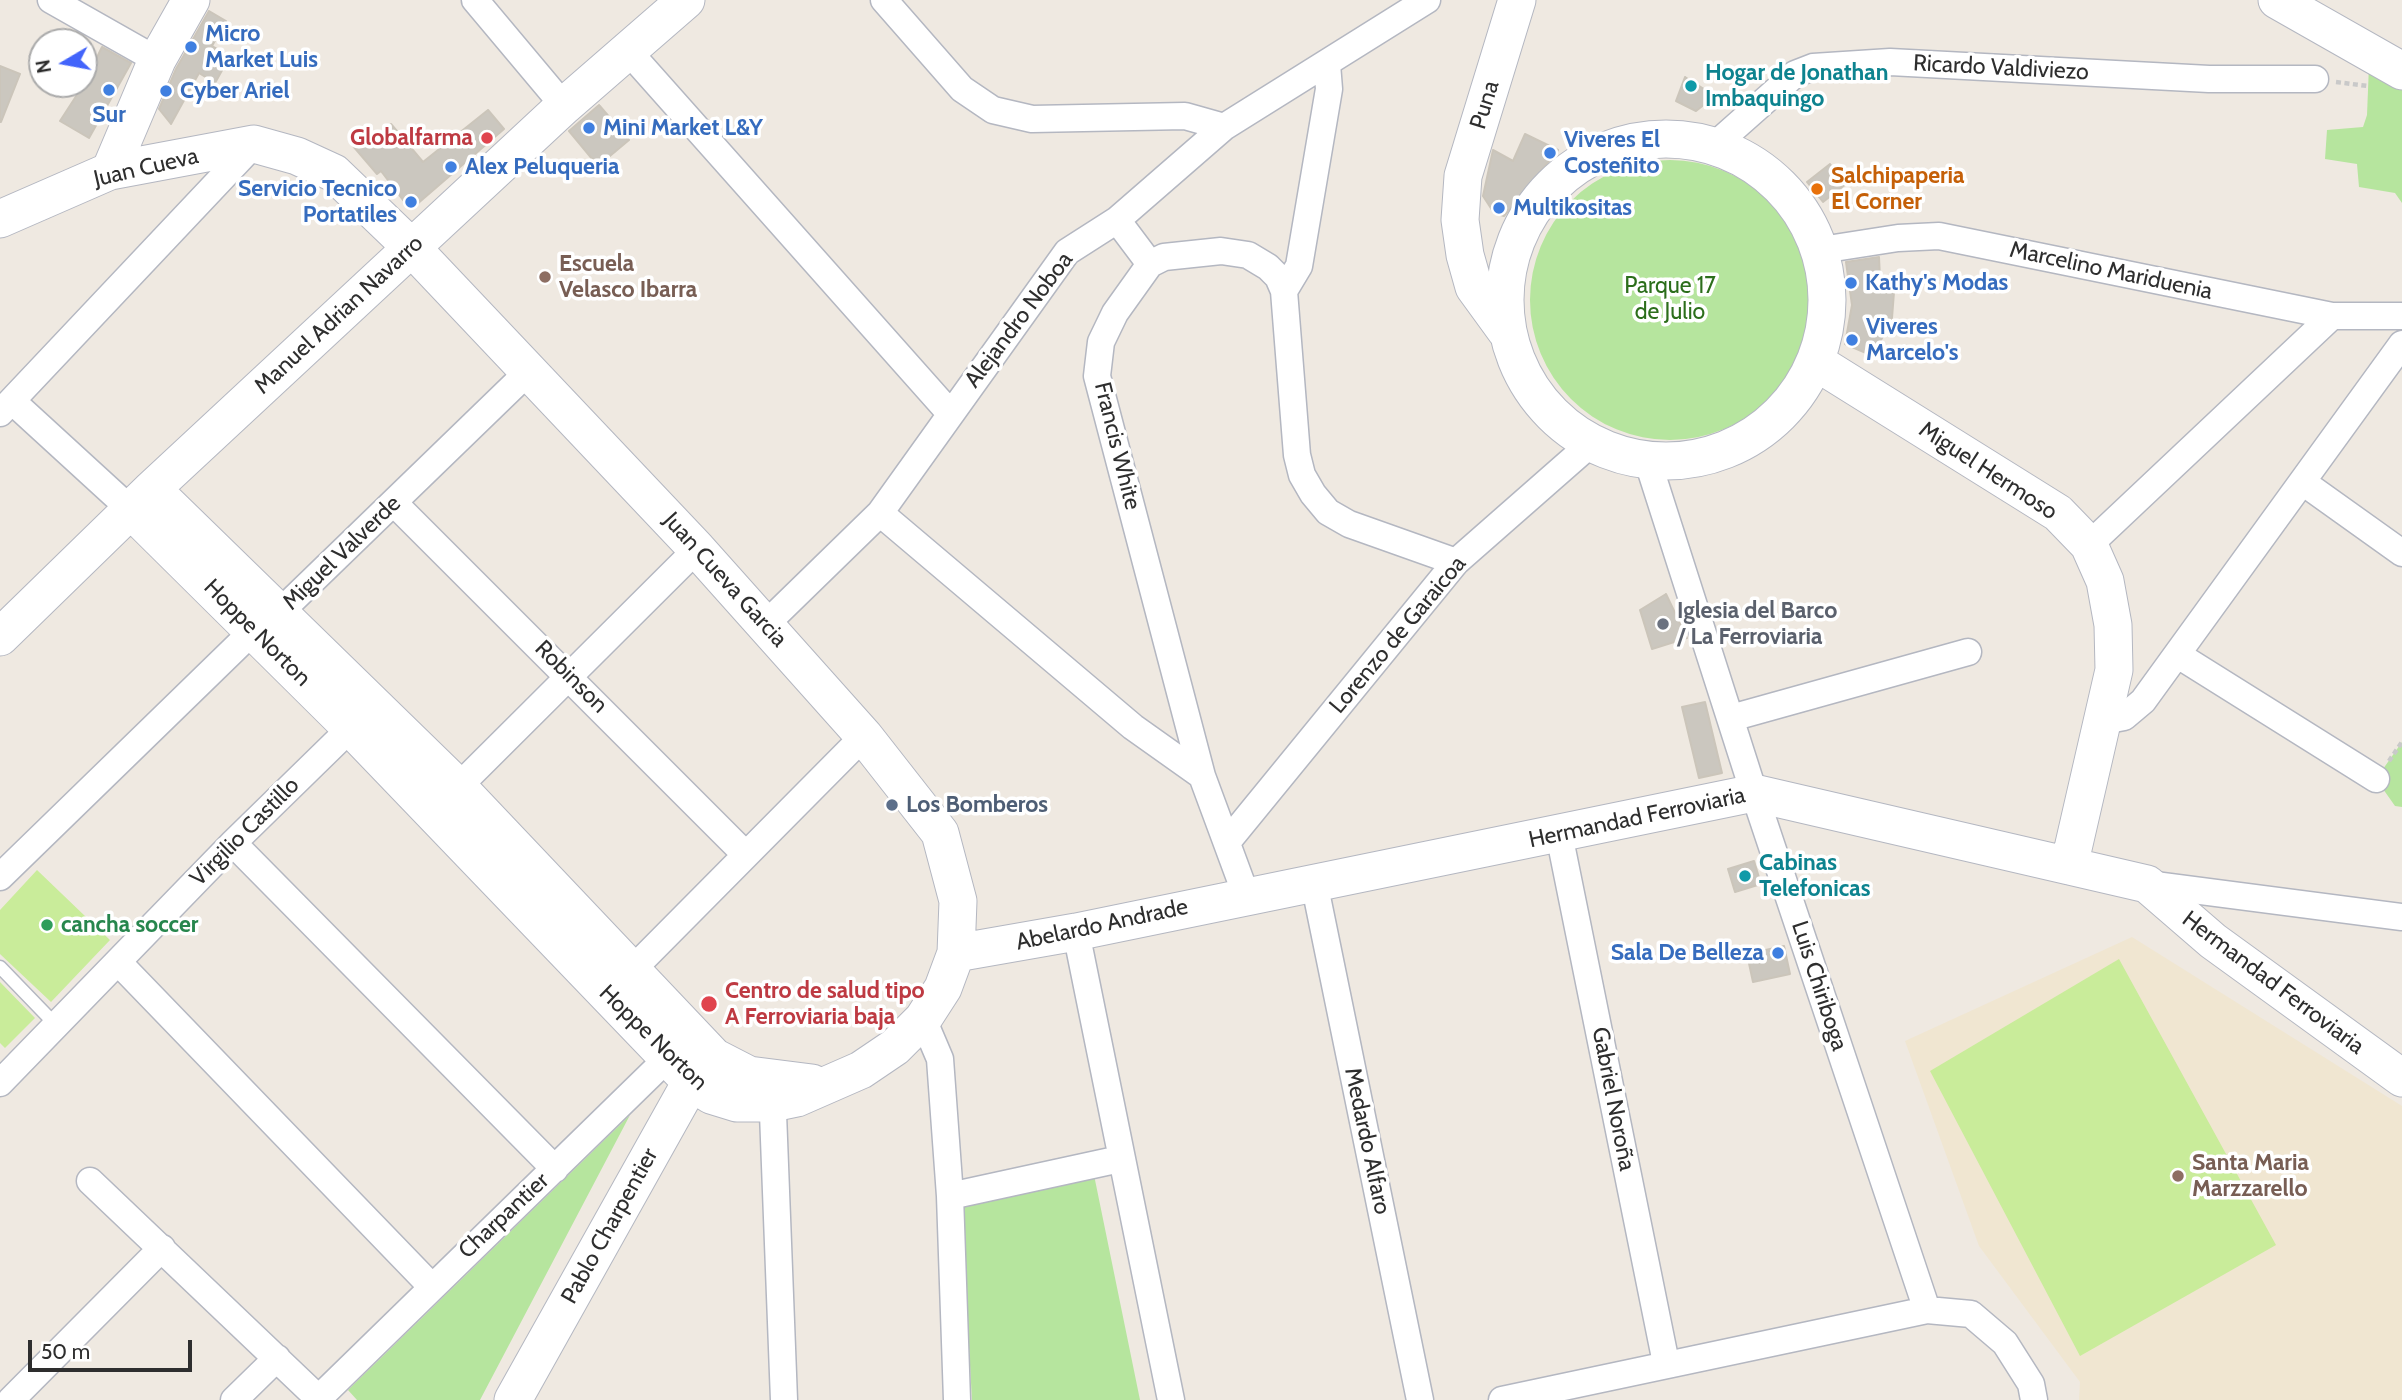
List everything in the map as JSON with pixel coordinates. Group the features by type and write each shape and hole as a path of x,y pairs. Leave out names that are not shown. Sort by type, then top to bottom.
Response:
{"street":[{"path":"51,0 157,60"},
{"path":"110,171 157,60 191,0"},
{"path":"475,0 564,106"},
{"path":"884,0 962,89 993,110 1032,119 1185,116 1224,127"},
{"name":"Alejandro Noboa","path":"766,624 880,513 950,412 1067,253 1117,220 1224,127 1427,0"},
{"name":"Puna","path":"1506,331 1474,287 1465,256 1461,212 1463,176 1517,0"},
{"path":"2277,0 2402,71"},
{"name":"Manuel Adrian Navarro","path":"0,638 141,499 564,106 629,51 671,5"},
{"path":"629,51 950,412"},
{"name":"Ricardo Valdiviezo","path":"1715,145 1796,74 1812,67 1890,62 2210,79 2315,79"},
{"path":"1284,291 1299,266 1329,89 1327,64"},
{"path":"1666,137 1715,145 1756,165 1790,196 1821,250 1826,276 1827,320 1816,362 1777,419 1717,455 1648,462 1587,447 1538,398 1506,331 1505,289 1514,246 1537,202 1573,167 1617,145 1666,137"},
{"path":"6,407 254,145"},
{"name":"Juan Cueva","path":"1,217 110,171 254,145"},
{"name":"Juan Cueva Garcia","path":"254,145 297,156 334,173 412,248 530,370 766,624 864,736 940,833 958,901 956,953 943,988 923,1019 895,1047 861,1070 824,1084"},
{"path":"1461,212 1477,232 1489,240 1503,241 1519,237"},
{"path":"1117,220 1150,264 1164,257 1222,251 1248,255 1278,276 1284,291 1297,454 1302,475 1313,494 1328,512 1349,524 1456,562"},
{"name":"Marcelino Mariduenia","path":"1821,250 1898,238 1939,236 2332,316 2402,316"},
{"name":"Francis White","path":"1150,264 1115,313 1101,342 1097,376 1202,776 1246,895"},
{"path":"2089,545 2332,316"},
{"path":"2103,721 2124,717 2143,701 2304,484 2402,344"},
{"name":"Miguel Hermoso","path":"1816,362 2058,513 2089,545 2105,581 2113,625 2113,670 2069,866"},
{"name":"Miguel Valverde","path":"0,877 530,370"},
{"name":"Hoppe Norton","path":"6,407 141,499 363,716 691,1058 749,1075 772,1091 824,1084"},
{"name":"Lorenzo de Garaicoa","path":"1228,841 1456,562 1587,447"},
{"name":"Luis Chiriboga","path":"1648,462 1754,793 1927,1310"},
{"path":"2304,484 2402,553"},
{"name":"Robinson","path":"394,503 570,676 745,854"},
{"path":"880,513 1133,727 1202,776"},
{"path":"458,787 697,549"},
{"path":"1731,718 1968,652"},
{"path":"2178,655 2376,779"},
{"name":"Hoppe Norton","path":"363,716 458,787 632,970 691,1058"},
{"name":"Virgilio Castillo","path":"0,1083 233,843 363,716"},
{"path":"632,970 864,736"},
{"name":"Hermandad Ferroviaria","path":"1246,895 1754,793 2147,884 2402,917"},
{"name":"Gabriel Noroña","path":"1559,834 1666,1363"},
{"path":"233,843 555,1169"},
{"name":"Medardo Alfaro","path":"1314,882 1420,1400"},
{"name":"Hermandad Ferroviaria","path":"2147,884 2213,941 2402,1078"},
{"name":"Abelardo Andrade","path":"956,953 1076,932 1246,895"},
{"path":"1076,932 1171,1400"},
{"path":"118,962 431,1286"},
{"path":"923,1019 940,1059 950,1196 957,1400"},
{"name":"Charpantier","path":"319,1399 431,1286 555,1169 691,1058"},
{"name":"Pablo Charpentier","path":"513,1400 691,1058"},
{"path":"772,1091 784,1400"},
{"path":"950,1196 1121,1159"},
{"path":"90,1181 319,1399"},
{"path":"11,1400 162,1248"},
{"path":"1502,1400 1666,1363 1899,1318 1927,1310 1971,1314 2005,1343 2031,1384 2034,1400"},
{"path":"234,1400 277,1358"}],"lane":[{"path":"0,967 56,1025"}],"path":[{"path":"2315,79 2368,86"}],"shaded area":[{"name":"Santa Maria Marzzarello","path":"2132,937 2402,1106 2402,1400 2079,1400 2080,1382 1979,1246 1905,1041"}],"green space":[{"path":"2369,65 2402,83 2402,203 2395,193 2359,187 2357,164 2325,159 2327,130 2363,127 2367,115"},
{"name":"Parque 17 de Julio","path":"1670,160 1697,163 1724,171 1748,184 1769,201 1794,234 1799,246 1807,273 1810,300 1807,327 1799,354 1786,378 1769,399 1736,424 1724,429 1697,437 1670,440 1643,437 1616,429 1592,416 1571,399 1546,366 1541,354 1533,327 1530,300 1533,273 1541,246 1554,222 1571,201 1604,176 1616,171 1643,163"},
{"path":"2402,742 2402,807 2395,806 2376,779"},
{"name":"cancha soccer","path":"37,870 110,940 51,1002 0,954 0,910"},
{"path":"2119,959 2276,1245 2080,1356 1930,1071"},
{"path":"0,982 35,1018 5,1048 0,1043"},
{"path":"630,1115 480,1400 357,1400 348,1390"},
{"path":"1094,1175 1140,1400 972,1400 961,1208"}],"building":[{"path":"209,11 226,21 212,46 230,56 215,83 199,73 171,124 159,109 176,69"},
{"path":"102,47 131,63 89,138 60,121 75,98 98,98 98,55"},
{"path":"0,66 20,74 1,122 0,122"},
{"name":"Hogar de Jonathan Imbaquingo","path":"1685,77 1715,96 1696,111 1676,101"},
{"path":"599,105 629,140 598,166 569,131"},
{"path":"488,110 504,129 416,205 406,204 381,171 377,174 353,146 366,134 371,141 391,124 423,162"},
{"path":"1525,134 1558,150 1504,216 1494,213 1483,196 1493,150 1513,161"},
{"path":"1830,164 1846,184 1823,202 1807,182"},
{"path":"1879,257 1880,279 1895,279 1892,318 1873,356 1845,344 1852,305 1846,262"},
{"name":"Iglesia del Barco / La Ferroviaria","path":"1666,594 1687,638 1652,649 1640,610"},
{"path":"1705,702 1722,773 1699,778 1682,707"},
{"name":"Cabinas Telefonicas","path":"1754,861 1761,884 1735,892 1728,869"},
{"path":"1784,946 1790,974 1753,982 1747,954"}],"place":[{"name":"Micro Market Luis","path":"191,47"},
{"name":"Hogar de Jonathan Imbaquingo","path":"1691,86"},
{"name":"Sur","path":"109,90"},
{"name":"Cyber Ariel","path":"166,91"},
{"name":"Mini Market L&Y","path":"589,128"},
{"name":"Globalfarma","path":"487,138"},
{"name":"Viveres El Costeñito","path":"1550,153"},
{"name":"Alex Peluqueria","path":"451,167"},
{"name":"Salchipaperia El Corner","path":"1817,189"},
{"name":"Servicio Tecnico Portatiles","path":"411,202"},
{"name":"Multikositas","path":"1499,208"},
{"name":"Escuela Velasco Ibarra","path":"545,277"},
{"name":"Kathy's Modas","path":"1851,283"},
{"name":"Viveres Marcelo's","path":"1852,340"},
{"name":"Iglesia del Barco / La Ferroviaria","path":"1663,624"},
{"name":"Los Bomberos","path":"892,805"},
{"name":"Cabinas Telefonicas","path":"1745,876"},
{"name":"cancha soccer","path":"47,925"},
{"name":"Sala De Belleza","path":"1778,953"},
{"name":"Centro de salud tipo A Ferroviaria baja","path":"709,1004"},
{"name":"Santa Maria Marzzarello","path":"2178,1176"}]}
